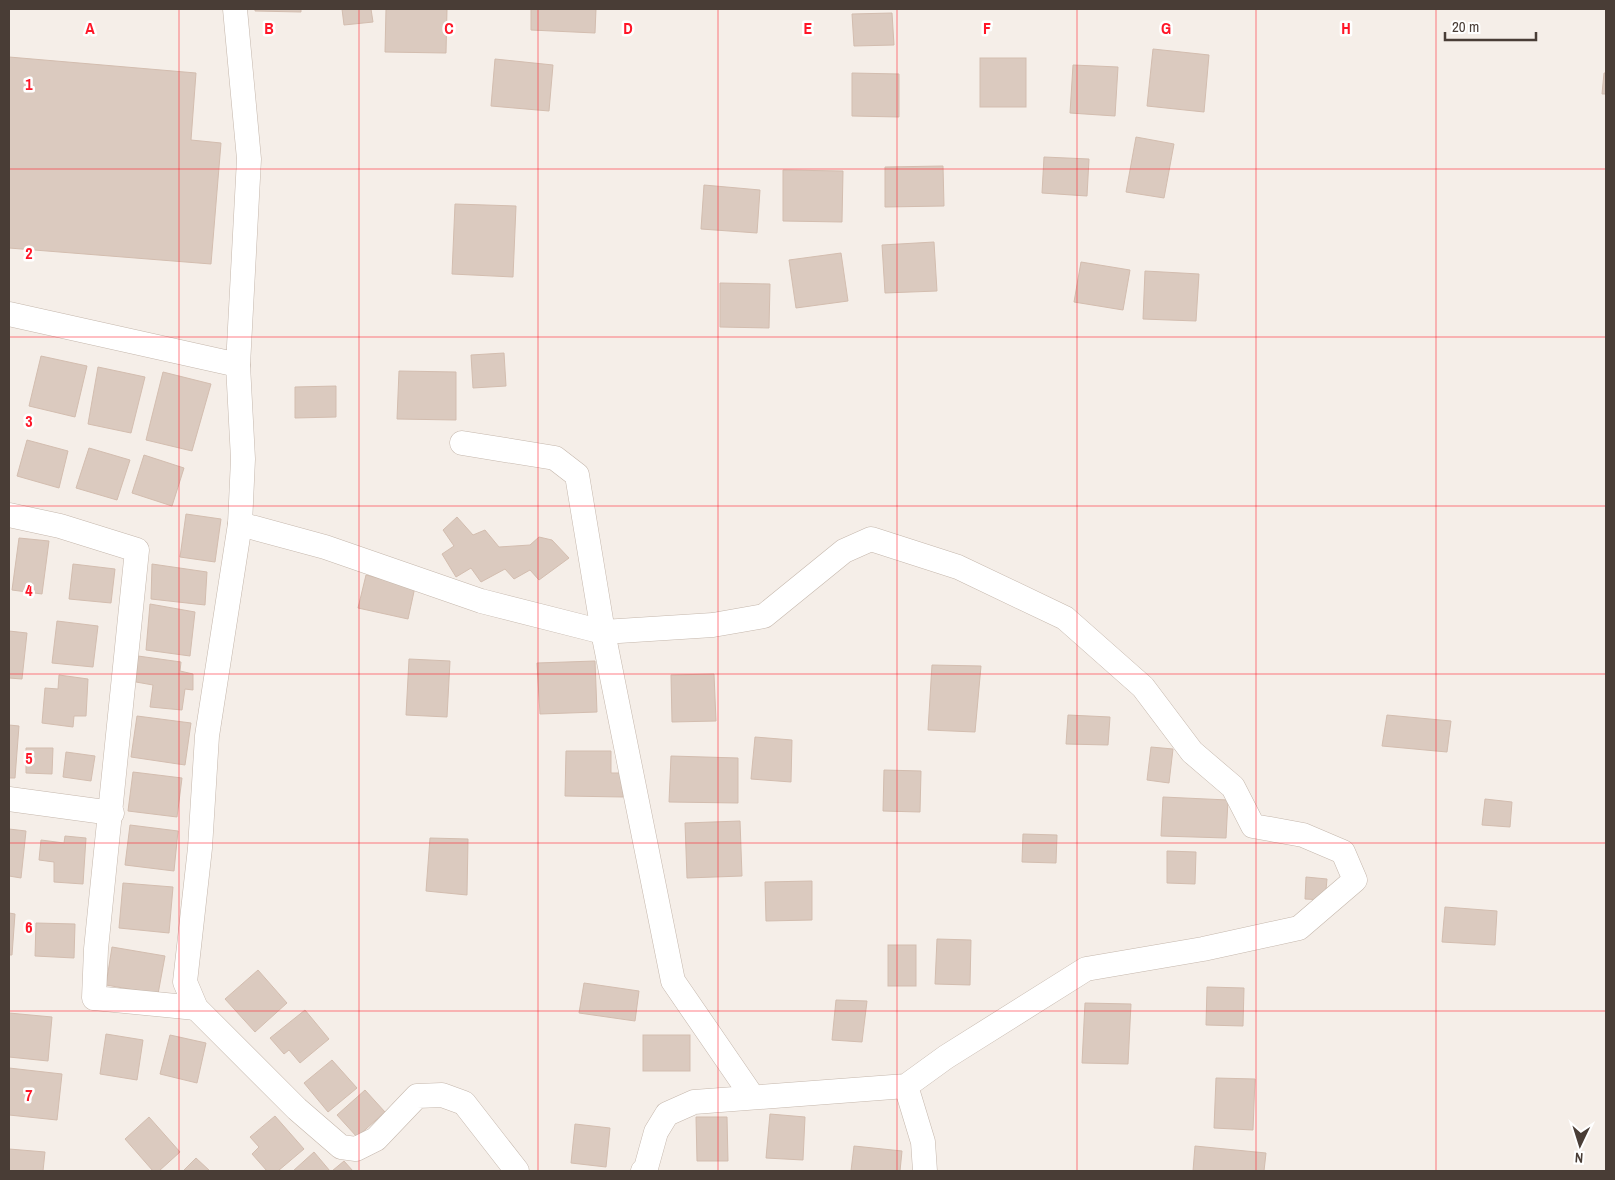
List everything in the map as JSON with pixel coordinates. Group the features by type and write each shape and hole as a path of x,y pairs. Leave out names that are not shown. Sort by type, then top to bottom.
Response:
{"street":[{"path":"235,9 249,159 238,365 243,459 240,524 208,736 200,848 185,982 196,1008 297,1109 341,1147 356,1149 376,1139 417,1096 442,1095 464,1103 516,1171"},
{"path":"9,314 238,365"},
{"path":"462,444 554,458 577,475 603,632 673,981 752,1096"},
{"path":"9,515 60,526 137,550 112,813 96,949 94,998 196,1008"},
{"path":"240,524 325,547 481,601 603,632 713,625 764,616 844,551 870,539 958,567 1065,618 1143,687 1192,752 1233,786 1253,826 1303,835 1343,852 1356,880 1299,928 1203,949 1086,969 946,1057 906,1086 752,1096 694,1102 667,1114 656,1132 646,1168 643,1171"},
{"path":"9,799 112,813"},
{"path":"906,1086 923,1142 925,1171"}],"building":[{"path":"255,9 301,9 301,12 255,11"},
{"path":"342,9 371,9 373,22 344,25"},
{"path":"386,9 447,9 446,53 385,52"},
{"path":"531,9 596,9 595,33 531,30"},
{"path":"892,13 894,45 854,46 852,14"},
{"path":"1153,49 1209,55 1204,112 1147,106"},
{"path":"9,57 196,73 191,140 221,143 211,264 9,248"},
{"path":"980,58 1026,58 1026,107 980,107"},
{"path":"495,59 553,65 549,111 491,106"},
{"path":"1073,65 1118,67 1115,116 1070,113"},
{"path":"852,73 899,74 899,117 852,116"},
{"path":"1604,73 1606,73 1606,94 1602,94"},
{"path":"1136,137 1174,144 1164,198 1126,192"},
{"path":"1044,157 1089,159 1087,196 1042,193"},
{"path":"943,166 944,206 885,207 885,167"},
{"path":"783,170 843,171 842,222 783,221"},
{"path":"704,185 760,190 757,233 701,229"},
{"path":"455,204 516,206 513,277 452,274"},
{"path":"934,242 937,291 885,293 882,245"},
{"path":"841,253 848,301 796,308 789,260"},
{"path":"1081,262 1130,270 1123,310 1074,302"},
{"path":"1145,271 1199,274 1196,321 1143,319"},
{"path":"720,283 770,284 769,328 720,327"},
{"path":"504,353 506,386 473,388 471,355"},
{"path":"41,356 87,366 75,417 29,406"},
{"path":"98,367 145,377 131,433 88,424"},
{"path":"399,371 456,372 456,420 397,419"},
{"path":"163,372 211,384 192,451 146,440"},
{"path":"336,386 336,417 295,418 295,387"},
{"path":"27,440 68,451 59,488 17,476"},
{"path":"89,448 130,460 117,500 76,488"},
{"path":"144,455 184,468 172,506 132,493"},
{"path":"186,514 221,519 215,562 180,557"},
{"path":"457,517 473,535 485,530 499,547 530,545 539,537 552,540 569,558 539,580 530,570 514,579 505,569 481,582 471,568 456,577 442,554 454,546 443,530"},
{"path":"19,538 49,541 42,594 12,590"},
{"path":"73,564 115,569 111,603 69,599"},
{"path":"152,564 207,572 205,605 151,599"},
{"path":"366,575 415,587 408,619 358,608"},
{"path":"150,604 195,612 190,656 146,650"},
{"path":"57,621 98,626 93,667 52,663"},
{"path":"9,631 27,633 22,679 9,678"},
{"path":"138,656 181,662 180,671 193,674 193,690 185,689 182,710 150,707 153,685 136,682"},
{"path":"409,659 450,661 447,717 406,715"},
{"path":"595,661 597,712 540,714 537,663"},
{"path":"932,665 981,666 975,732 928,730"},
{"path":"714,674 716,721 672,722 671,675"},
{"path":"59,675 88,679 86,716 74,716 73,727 42,723 45,688 58,689"},
{"path":"1068,715 1110,717 1108,745 1066,744"},
{"path":"1387,715 1451,721 1447,752 1382,746"},
{"path":"137,716 191,723 185,765 131,757"},
{"path":"9,725 19,726 15,778 9,778"},
{"path":"755,737 792,740 791,782 751,779"},
{"path":"1151,747 1173,749 1169,783 1147,780"},
{"path":"26,748 53,748 52,774 26,773"},
{"path":"566,751 611,751 611,773 624,773 623,797 565,796"},
{"path":"66,752 95,756 91,781 63,777"},
{"path":"671,756 738,758 738,803 669,802"},
{"path":"884,770 921,771 920,812 883,811"},
{"path":"133,772 182,778 177,817 128,811"},
{"path":"1163,797 1228,800 1226,838 1161,836"},
{"path":"1485,799 1512,802 1510,827 1482,825"},
{"path":"740,821 742,876 687,878 685,823"},
{"path":"130,825 178,831 174,871 125,865"},
{"path":"9,829 26,831 21,878 9,876"},
{"path":"1023,834 1057,835 1056,863 1022,862"},
{"path":"65,836 86,838 83,884 54,882 54,862 39,860 41,840 64,843"},
{"path":"430,838 468,839 467,895 426,891"},
{"path":"1167,851 1196,852 1195,884 1167,883"},
{"path":"1306,877 1327,879 1325,900 1305,899"},
{"path":"812,881 812,920 766,921 765,882"},
{"path":"123,883 173,887 169,933 119,928"},
{"path":"1445,907 1497,911 1495,945 1442,942"},
{"path":"9,913 15,914 12,955 9,955"},
{"path":"36,923 75,924 74,958 35,956"},
{"path":"937,939 971,940 970,985 935,984"},
{"path":"888,945 916,945 916,986 888,986"},
{"path":"112,947 165,956 158,994 106,985"},
{"path":"258,970 287,1003 255,1032 225,999"},
{"path":"584,983 639,991 635,1021 579,1013"},
{"path":"1207,987 1244,988 1243,1026 1206,1025"},
{"path":"836,1000 867,1001 862,1042 832,1040"},
{"path":"1085,1003 1131,1004 1128,1064 1082,1063"},
{"path":"305,1010 329,1039 300,1063 289,1050 284,1054 270,1038"},
{"path":"9,1013 52,1017 48,1061 9,1057"},
{"path":"106,1034 143,1040 137,1080 100,1074"},
{"path":"170,1035 206,1043 197,1083 160,1074"},
{"path":"643,1035 690,1035 690,1071 643,1071"},
{"path":"332,1060 357,1088 328,1112 304,1083"},
{"path":"9,1068 62,1074 57,1120 9,1115"},
{"path":"1216,1078 1255,1079 1253,1130 1214,1128"},
{"path":"365,1090 385,1112 357,1137 337,1115"},
{"path":"770,1114 805,1117 803,1160 766,1158"},
{"path":"275,1116 304,1149 278,1171 267,1171 252,1154 259,1147 250,1137"},
{"path":"149,1117 180,1152 159,1171 153,1171 125,1139"},
{"path":"696,1117 727,1117 728,1161 697,1161"},
{"path":"575,1124 610,1128 606,1167 571,1163"},
{"path":"854,1146 902,1151 900,1171 851,1171"},
{"path":"1195,1146 1266,1153 1264,1171 1193,1171"},
{"path":"9,1149 45,1152 43,1171 9,1171"},
{"path":"314,1152 330,1171 293,1171"},
{"path":"196,1158 210,1171 183,1171"},
{"path":"344,1161 353,1171 332,1171"}]}
